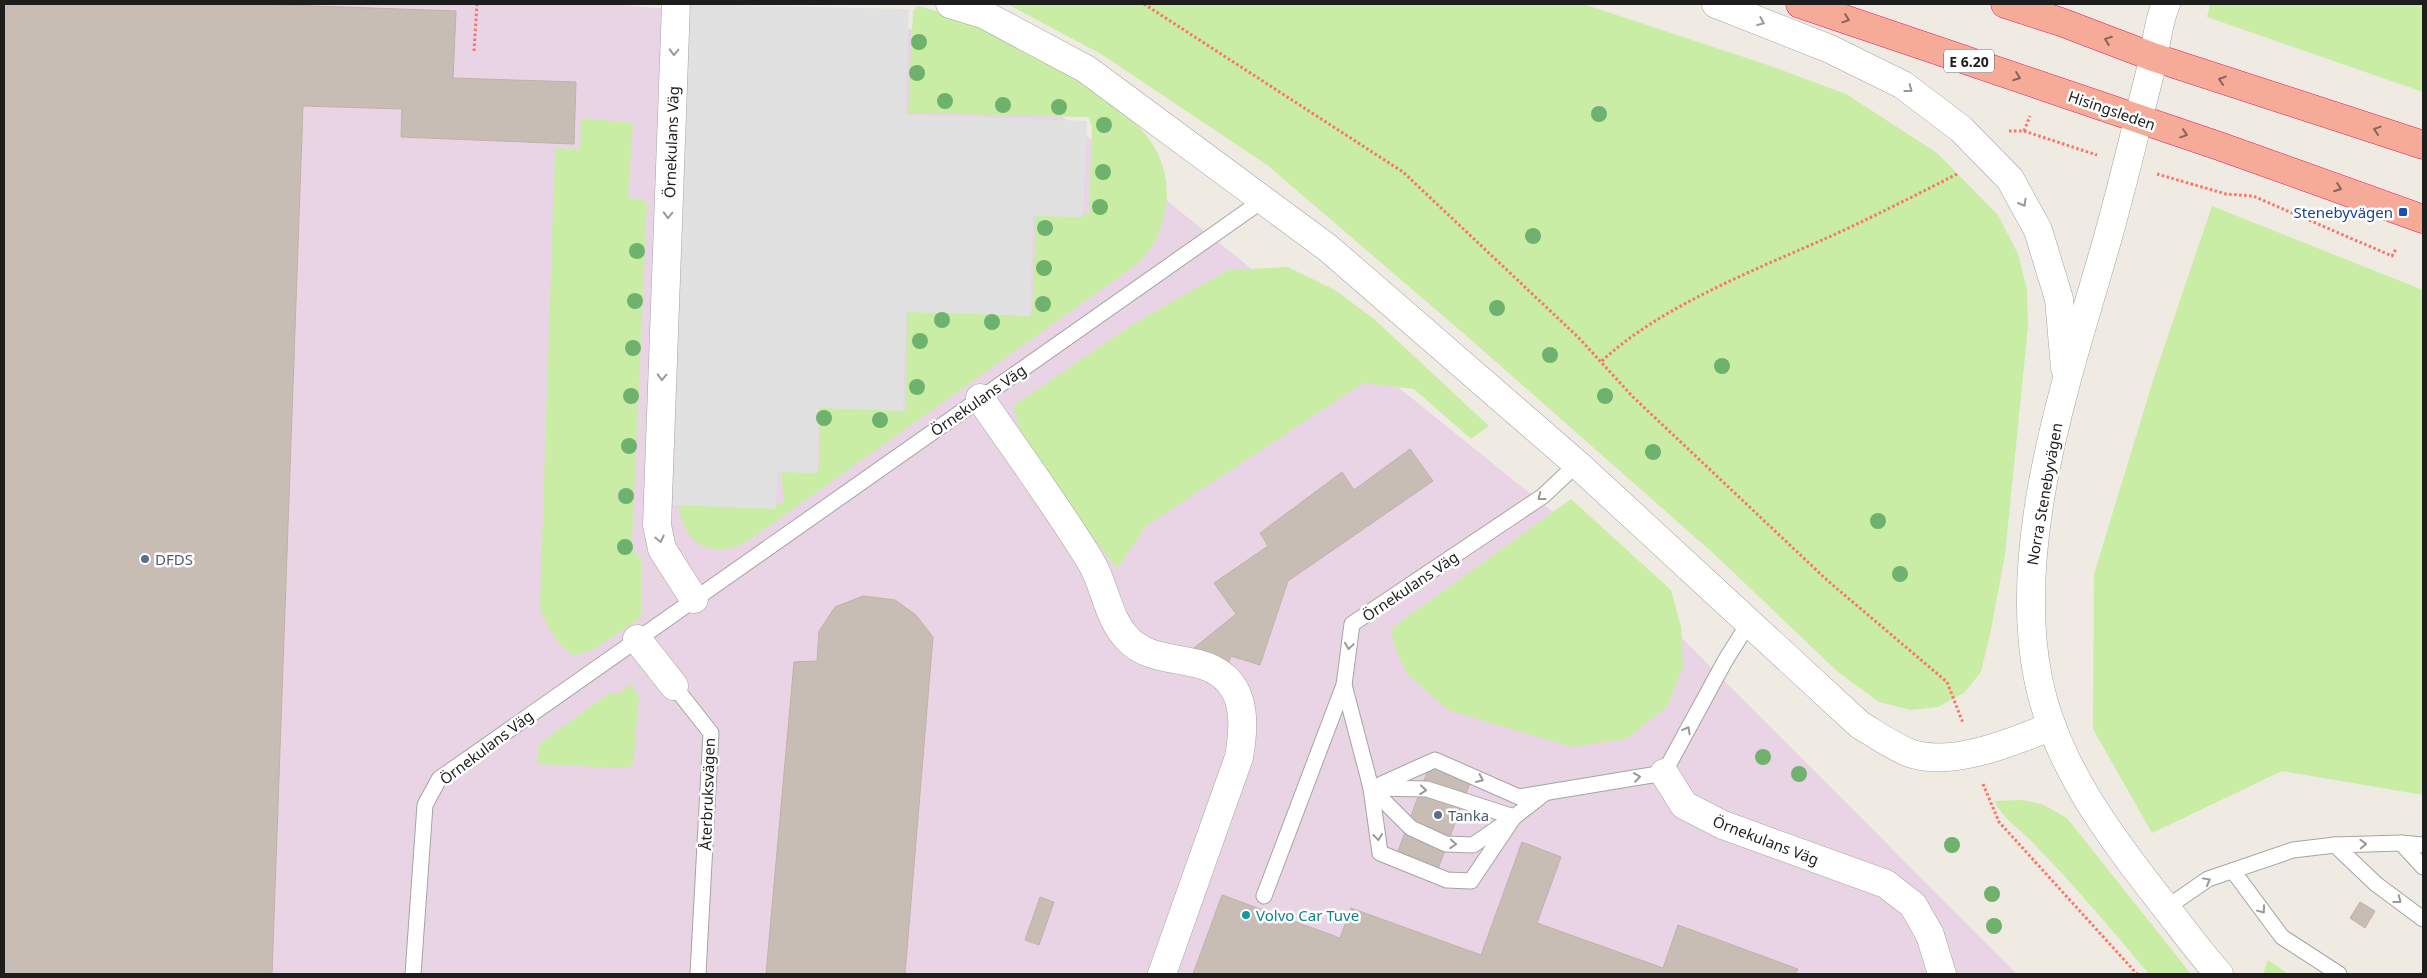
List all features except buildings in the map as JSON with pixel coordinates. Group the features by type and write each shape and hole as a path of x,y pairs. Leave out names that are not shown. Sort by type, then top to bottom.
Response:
{"highway":[{"name":"Hisingsleden","path":"1800,4 2138,119 2423,219"},
{"path":"2005,4 2061,22 2153,57 2423,145"}],"street":[{"name":"Örnekulans Väg","path":"676,4 656,525 662,549 694,599"},
{"path":"950,4 983,14 1086,69 1328,248 1577,464 1748,624 1860,725 1908,752 1938,757 1973,753 2052,726"},
{"path":"1716,4 1830,49 1903,85 1961,129 2010,180 2038,230 2059,299 2066,384"},
{"name":"Norra Stenebyvägen","path":"2166,4 2138,119 2129,166 2066,384 2043,490 2031,568 2032,636 2038,679 2052,726 2071,767 2108,831 2219,974"},
{"path":"980,398 1092,563 1115,621 1126,637 1140,649 1156,656 1200,664 1217,673 1232,685 1242,706 1244,728 1239,756 1162,974"},
{"name":"Återbruksvägen","path":"637,639 674,686"},
{"name":"Örnekulans Väg","path":"1664,773 1684,805 1723,825 1886,884 1913,905 1930,935 1942,974"}],"lane":[{"name":"Örnekulans Väg","path":"413,974 425,805 439,779 1263,200"},
{"name":"Örnekulans Väg","path":"1545,793 1514,817 1471,881 1447,880 1380,853 1371,788 1344,685 1352,624 1543,496 1577,464"},
{"path":"1371,788 1435,760 1519,797 1664,773 1725,661 1748,624"},
{"path":"1264,896 1344,685"},
{"name":"Återbruksvägen","path":"674,686 711,733 698,974"},
{"path":"1371,788 1427,789 1514,817"},
{"path":"1371,788 1411,828 1446,844 1473,845 1514,817"},
{"path":"2166,908 2208,879 2293,850 2335,845 2400,843 2423,845"},
{"path":"2400,843 2423,867"},
{"path":"2335,845 2376,884 2423,919"},
{"path":"2233,871 2282,937 2339,974"}],"path":[{"path":"474,50 477,4"},
{"path":"1144,4 1403,172 1602,361 1633,397 1828,581 1947,682 1990,805 1999,822 2137,974"},
{"path":"2024,131 2041,86"},
{"path":"1602,361 1621,343 1684,304 1861,222 1964,170 1997,138 2011,130 2024,131 2129,166 2226,194 2253,196 2392,256 2396,249"}],"shaded area":[{"path":"4,4 609,4 959,33 1568,524 2017,974 4,974"},
{"path":"690,4 909,9 905,115 1087,121 1083,217 1033,216 1030,316 906,312 903,411 819,408 817,473 777,472 776,509 673,505"}],"green space":[{"path":"1007,4 1583,4 1765,64 1846,94 1937,153 1998,215 2018,254 2027,290 2028,327 2005,554 1981,672 1964,693 1938,707 1910,710 1879,702 1838,672 1713,553 1470,339 1267,165 1101,54"},
{"path":"2210,4 2423,4 2423,92 2207,17"},
{"path":"917,6 967,22 1021,47 1098,94 1135,123 1150,140 1160,159 1166,181 1166,206 1160,231 1153,245 1136,265 745,543 732,548 709,548 699,544 685,529 678,504 784,503 781,469 820,467 819,406 906,411 907,309 1032,316 1036,213 1089,213 1092,126 1088,117 908,113 913,11"},
{"path":"581,118 633,123 628,197 645,201 647,204 632,535 634,551 641,558 641,615 638,620 594,649 574,656 552,634 540,606 555,148 580,149"},
{"path":"2212,206 2423,290 2423,795 2282,771 2152,833 2093,729 2094,574 2155,374"},
{"path":"1288,267 1335,290 1374,319 1489,426 1471,439 1414,389 1363,383 1146,526 1117,569 1071,508 1027,456 1013,406 1135,323 1228,270"},
{"path":"1571,499 1671,590 1681,627 1683,667 1667,707 1626,739 1571,747 1448,710 1407,674 1393,642 1392,628"},
{"path":"630,684 639,697 633,766 620,768 537,764 539,744 612,691 615,696"},
{"path":"2022,800 2042,804 2067,818 2191,974 2149,974 2079,892 2035,845 2007,819 1994,801"},
{"path":"2268,960 2288,974 2263,974"}],"place":[{"name":"Stenebyvägen","path":"2403,212"},
{"name":"DFDS","path":"145,559"},
{"name":"Tanka","path":"1438,815"},
{"name":"Volvo Car Tuve","path":"1246,915"}]}
